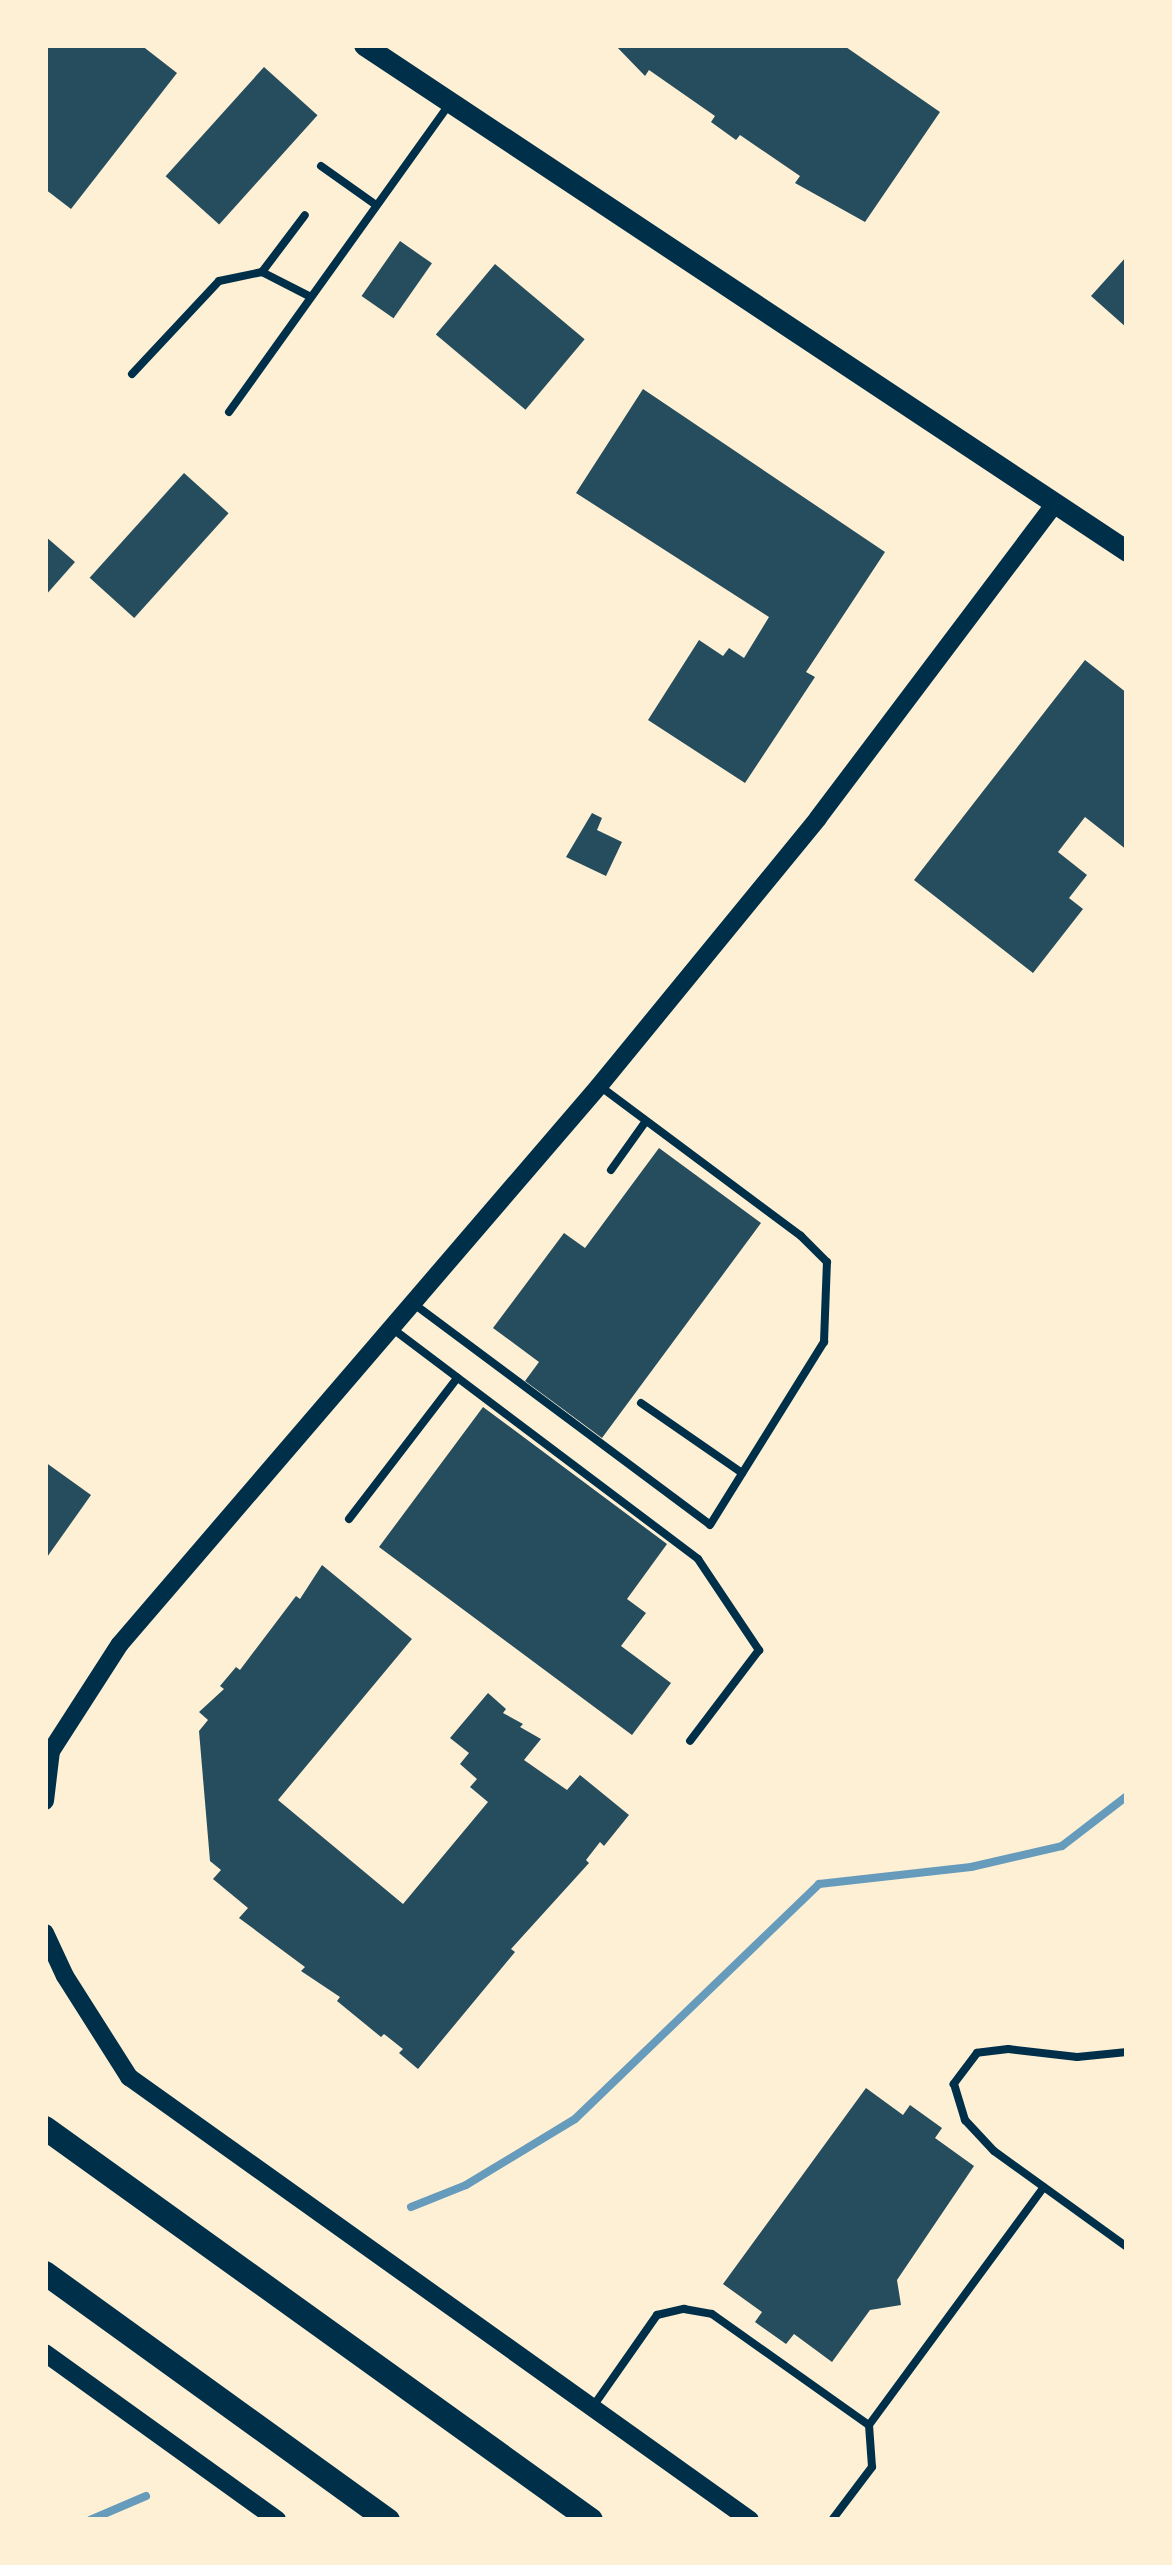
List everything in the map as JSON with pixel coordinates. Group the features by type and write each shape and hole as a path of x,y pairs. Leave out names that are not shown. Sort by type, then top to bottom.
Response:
{"highway":[{"path":"45,2128 591,2520"},
{"path":"45,2272 388,2520"}],"main road":[{"path":"364,45 1053,506 1127,550"}],"street":[{"path":"45,1801 51,1751 120,1644 599,1087 818,818 1053,506"},
{"path":"45,1933 65,1976 129,2077 751,2520"},
{"path":"45,2354 277,2520"}],"lane":[{"path":"229,412 449,105"},
{"path":"322,166 376,205"},
{"path":"262,272 305,215"},
{"path":"132,374 219,280 262,272 309,296"},
{"path":"413,1303 710,1525 824,1342 827,1262 770,1213 599,1087"},
{"path":"611,1170 646,1120"},
{"path":"391,1328 698,1559 759,1650 690,1741"},
{"path":"350,1519 457,1378"},
{"path":"641,1403 742,1473"},
{"path":"1127,2052 1077,2056 1008,2049 977,2053 954,2084 965,2120 994,2151 1127,2247"},
{"path":"832,2520 872,2467 869,2426 1044,2187"},
{"path":"592,2407 657,2315 684,2308 712,2314 869,2426"}],"building":[{"path":"45,45 141,45 177,73 71,209 45,189"},
{"path":"615,45 843,45 940,112 865,222 795,183 800,176 740,135 736,140 711,122 715,116 649,70 645,76"},
{"path":"264,67 318,115 219,224 166,176"},
{"path":"400,241 432,263 394,318 362,296"},
{"path":"1127,256 1127,328 1091,296"},
{"path":"495,264 585,339 525,410 436,334"},
{"path":"643,389 885,552 806,672 815,677 745,783 648,720 699,640 723,656 729,648 744,658 769,617 576,493"},
{"path":"184,473 229,513 134,618 90,578"},
{"path":"45,536 75,562 45,596"},
{"path":"1085,660 1127,693 1127,850 1085,817 1058,852 1087,875 1069,898 1083,909 1033,973 914,880"},
{"path":"592,813 602,818 597,830 622,842 606,876 566,857"},
{"path":"659,1148 761,1223 602,1438 525,1381 539,1362 493,1328 564,1233 585,1248"},
{"path":"483,1407 667,1544 627,1599 646,1613 621,1646 671,1683 632,1735 379,1547"},
{"path":"45,1462 91,1495 45,1560"},
{"path":"322,1565 412,1639 278,1800 403,1904 488,1802 470,1787 477,1779 460,1764 469,1753 450,1738 488,1693 506,1709 503,1713 541,1739 524,1760 567,1790 580,1775 629,1815 604,1846 600,1842 586,1860 589,1863 511,1949 515,1952 418,2069 399,2053 403,2049 384,2034 381,2037 337,2001 340,1997 301,1971 305,1967 239,1918 248,1908 213,1879 221,1870 210,1861 199,1731 208,1720 199,1712 224,1689 220,1686 236,1667 240,1670 296,1596 300,1599"},
{"path":"866,2088 903,2115 910,2105 942,2128 935,2138 974,2166 897,2280 901,2305 870,2310 832,2362 794,2334 786,2344 755,2322 762,2312 723,2284"}],"waterway":[{"path":"411,2207 466,2185 575,2119 819,1884 971,1867 1062,1846 1127,1796"},
{"path":"90,2520 146,2496"}]}
